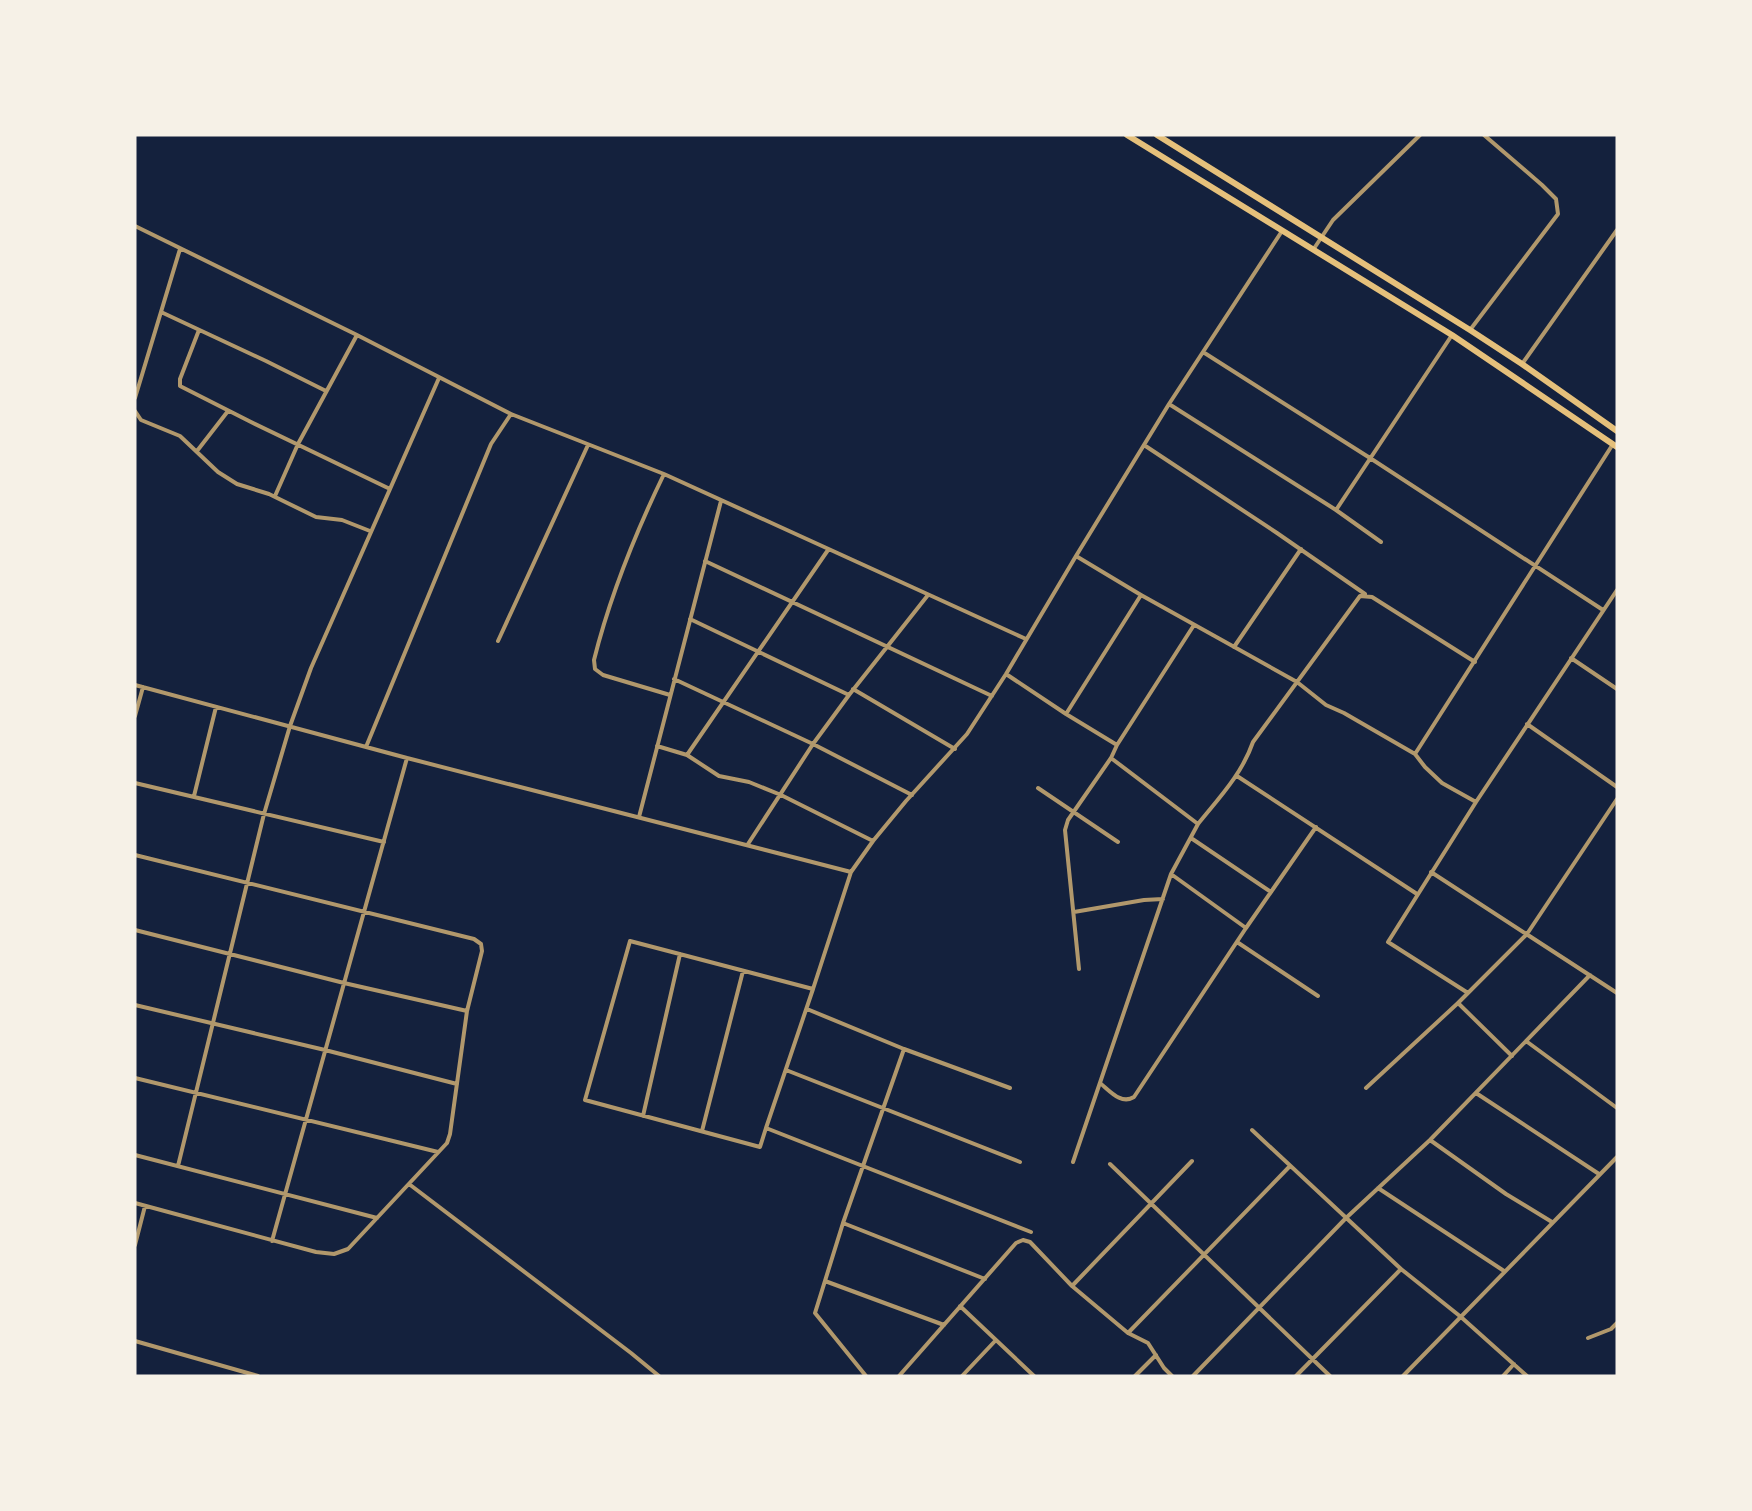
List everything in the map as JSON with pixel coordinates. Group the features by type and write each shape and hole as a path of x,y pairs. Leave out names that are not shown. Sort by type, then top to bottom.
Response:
{"main road":[{"path":"1127,135 1452,335 1615,446"},
{"path":"1157,135 1470,330 1617,431"}],"street":[{"path":"1313,250 1333,220 1420,135"},
{"path":"1470,330 1558,214 1556,199 1542,184 1484,135"},
{"path":"135,226 511,414 664,474 1026,639"},
{"path":"1522,364 1617,230"},
{"path":"813,989 630,941 585,1100 760,1147 807,1009 851,872 873,841 955,749 992,696 1169,404 1282,231"},
{"path":"135,398 180,249"},
{"path":"161,312 326,391"},
{"path":"199,330 180,384 228,411 390,489"},
{"path":"275,496 298,444 357,335"},
{"path":"1336,510 1452,335"},
{"path":"1203,352 1603,610"},
{"path":"178,1166 264,813 290,726 370,531 439,378"},
{"path":"1169,404 1336,510 1381,542"},
{"path":"135,411 141,420 176,433 231,481 275,496 316,516 342,520 370,531"},
{"path":"197,452 228,411"},
{"path":"366,747 491,444 511,414"},
{"path":"498,641 588,445"},
{"path":"1144,445 1366,595 1475,662"},
{"path":"1415,754 1615,446"},
{"path":"664,474 640,523 594,660 596,669 603,675 670,695"},
{"path":"639,817 721,501"},
{"path":"687,755 828,549"},
{"path":"1234,647 1301,549"},
{"path":"1076,556 1141,596 1297,682 1326,705 1415,754 1425,768 1442,783 1476,802"},
{"path":"705,561 992,696"},
{"path":"1468,993 1388,942 1476,802 1617,590"},
{"path":"748,844 813,744 853,689 928,595"},
{"path":"1072,1162 1171,874 1198,824 1237,776 1253,742 1354,602 1360,596 1366,595"},
{"path":"1065,714 1141,596"},
{"path":"690,619 849,695"},
{"path":"1079,969 1065,830 1068,820 1111,758 1194,625"},
{"path":"1571,658 1617,689"},
{"path":"1006,674 1065,714 1117,745"},
{"path":"674,679 724,700 912,795"},
{"path":"135,685 407,758 851,872"},
{"path":"135,716 143,687"},
{"path":"853,689 955,749"},
{"path":"194,796 216,707"},
{"path":"1527,724 1617,787"},
{"path":"657,746 687,755 713,774 749,782 781,795 873,841"},
{"path":"272,1241 407,758"},
{"path":"1111,758 1198,824"},
{"path":"1237,776 1417,894"},
{"path":"135,783 384,842"},
{"path":"1038,788 1118,842"},
{"path":"1366,1088 1458,1003 1527,934 1617,798"},
{"path":"1100,1083 1122,1100 1128,1101 1134,1097 1316,827"},
{"path":"1191,838 1271,892"},
{"path":"135,855 479,942 482,947 467,1011 449,1139 348,1249 334,1254 316,1252 135,1203"},
{"path":"1431,872 1617,993"},
{"path":"1171,874 1246,928"},
{"path":"1074,912 1162,899"},
{"path":"135,930 344,983 467,1011"},
{"path":"1237,942 1318,996"},
{"path":"643,1116 680,954"},
{"path":"702,1131 743,971"},
{"path":"1193,1376 1347,1218 1430,1140 1590,975"},
{"path":"1458,1003 1512,1056"},
{"path":"135,1005 457,1084"},
{"path":"807,1009 904,1049 1010,1088"},
{"path":"1526,1041 1617,1108"},
{"path":"866,1376 814,1313 904,1049"},
{"path":"786,1070 1020,1162"},
{"path":"135,1078 439,1152"},
{"path":"1476,1093 1599,1174"},
{"path":"766,1128 1031,1232"},
{"path":"1252,1130 1401,1269 1461,1317 1527,1376"},
{"path":"1430,1140 1506,1194 1552,1222"},
{"path":"135,1155 377,1218"},
{"path":"1403,1376 1617,1157"},
{"path":"1072,1286 1192,1161"},
{"path":"1110,1164 1330,1376"},
{"path":"1128,1333 1290,1166"},
{"path":"409,1184 659,1376"},
{"path":"1378,1188 1504,1271"},
{"path":"135,1245 145,1206"},
{"path":"843,1223 985,1279"},
{"path":"899,1376 1016,1243 1023,1240 1030,1242 1072,1286 1128,1333 1148,1343 1172,1376"},
{"path":"1296,1376 1401,1269"},
{"path":"825,1281 944,1325"},
{"path":"960,1306 1034,1376"},
{"path":"1588,1338 1611,1329 1617,1323"},
{"path":"962,1376 996,1340"},
{"path":"135,1341 258,1376"},
{"path":"1135,1376 1156,1355"},
{"path":"1503,1376 1514,1364"}]}
